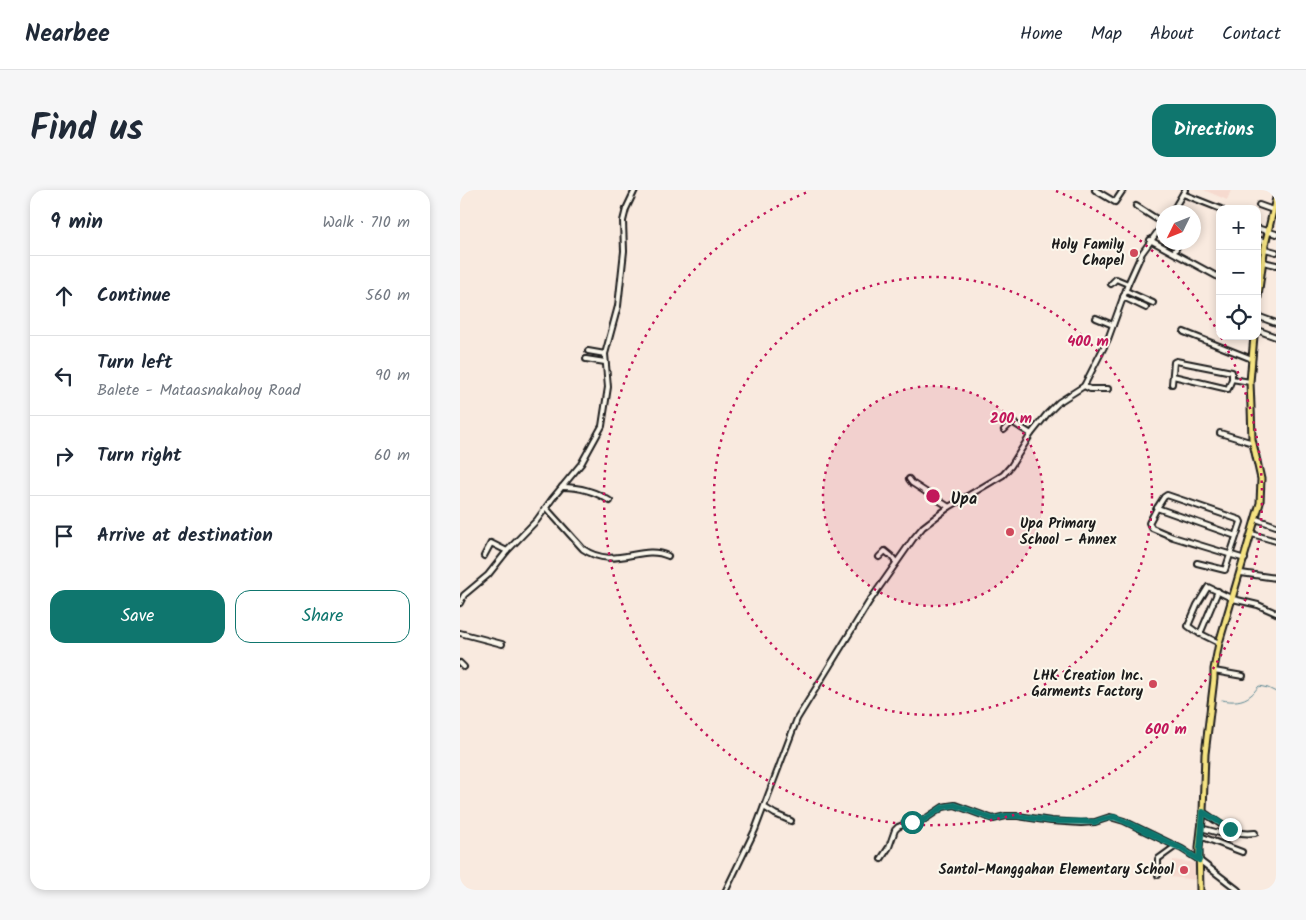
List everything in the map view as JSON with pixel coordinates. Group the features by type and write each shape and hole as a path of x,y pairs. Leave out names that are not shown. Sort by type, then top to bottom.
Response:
{"main road":[{"path":"1261,265 1276,200"},
{"path":"1200,890 1200,828 1203,812 1205,754 1214,671 1219,643 1260,503 1261,479 1252,441 1250,382 1254,340"}],"street":[{"path":"460,603 464,595 488,575 546,508 581,464 602,426 608,387 605,354 618,306 624,244 623,221 626,209 635,190"},
{"path":"1095,190 1115,202 1123,190"},
{"path":"1105,196 1109,190"},
{"path":"1176,205 1184,192 1216,207"},
{"path":"1259,204 1273,210"},
{"path":"1136,206 1156,219"},
{"path":"1261,229 1276,234"},
{"path":"726,890 748,846 797,719 860,616 896,562 923,527 949,507 1003,475 1047,414 1059,402 1084,386 1101,356 1128,284 1142,253 1156,232"},
{"path":"1150,240 1216,276"},
{"path":"1261,240 1266,242"},
{"path":"1265,249 1276,252"},
{"path":"1263,262 1276,265"},
{"path":"1111,284 1116,279 1128,284"},
{"path":"1126,291 1153,303"},
{"path":"1123,297 1146,308"},
{"path":"1261,317 1276,323"},
{"path":"1096,318 1113,325"},
{"path":"1261,331 1276,337"},
{"path":"1184,332 1252,359"},
{"path":"588,351 605,354"},
{"path":"586,359 605,362"},
{"path":"1172,384 1173,376 1176,361 1232,372 1233,374 1228,389 1173,376"},
{"path":"1232,379 1250,382"},
{"path":"1084,386 1090,389 1108,389"},
{"path":"1004,430 1012,422 1031,434"},
{"path":"1220,433 1252,441"},
{"path":"909,479 912,483 949,507"},
{"path":"562,487 578,487 600,494 610,501"},
{"path":"1196,563 1224,571 1230,555 1236,536 1240,520 1167,495 1149,523 1152,528 1173,537 1230,555 1245,559"},
{"path":"546,508 583,549 589,553 613,559 656,552 668,556"},
{"path":"1157,508 1236,536"},
{"path":"1256,519 1276,526"},
{"path":"1252,534 1276,541"},
{"path":"484,556 491,543 507,551"},
{"path":"879,557 885,552 896,562"},
{"path":"1241,573 1276,578"},
{"path":"1219,643 1188,626 1206,588 1210,588 1233,600 1258,605 1276,613"},
{"path":"1200,634 1218,592"},
{"path":"460,633 502,644"},
{"path":"460,663 464,667"},
{"path":"1214,671 1244,676"},
{"path":"881,859 898,827 908,822 922,821 943,807 955,805 993,819 1012,816 1069,822 1095,822 1114,817 1176,846 1199,860 1238,890"},
{"path":"764,807 791,821"},
{"path":"1203,812 1236,833 1255,833"},
{"path":"1200,828 1223,834"},
{"path":"1200,836 1242,852"},
{"path":"1158,875 1158,859 1176,846"}],"shaded area":[{"path":"1204,190 1231,190 1227,200"},
{"name":"Santol-Manggahan Elementary School","path":"1173,860 1197,863 1196,880 1170,877"}],"waterway":[{"path":"1222,700 1244,699 1259,686 1276,692"}],"place":[{"name":"Holy Family Chapel","path":"1134,253"},
{"name":"Upa Primary School – Annex","path":"1010,532"},
{"name":"LHK Creation Inc. Garments Factory","path":"1153,684"},
{"name":"Santol-Manggahan Elementary School","path":"1184,870"}],"district":[{"name":"Upa","path":"964,499"}],"route":[{"path":"912,822 922,821 943,807 955,805 993,819 1018,816 1051,821 1095,822 1114,817 1182,849 1199,860 1200,828 1203,812 1230,829"}]}
